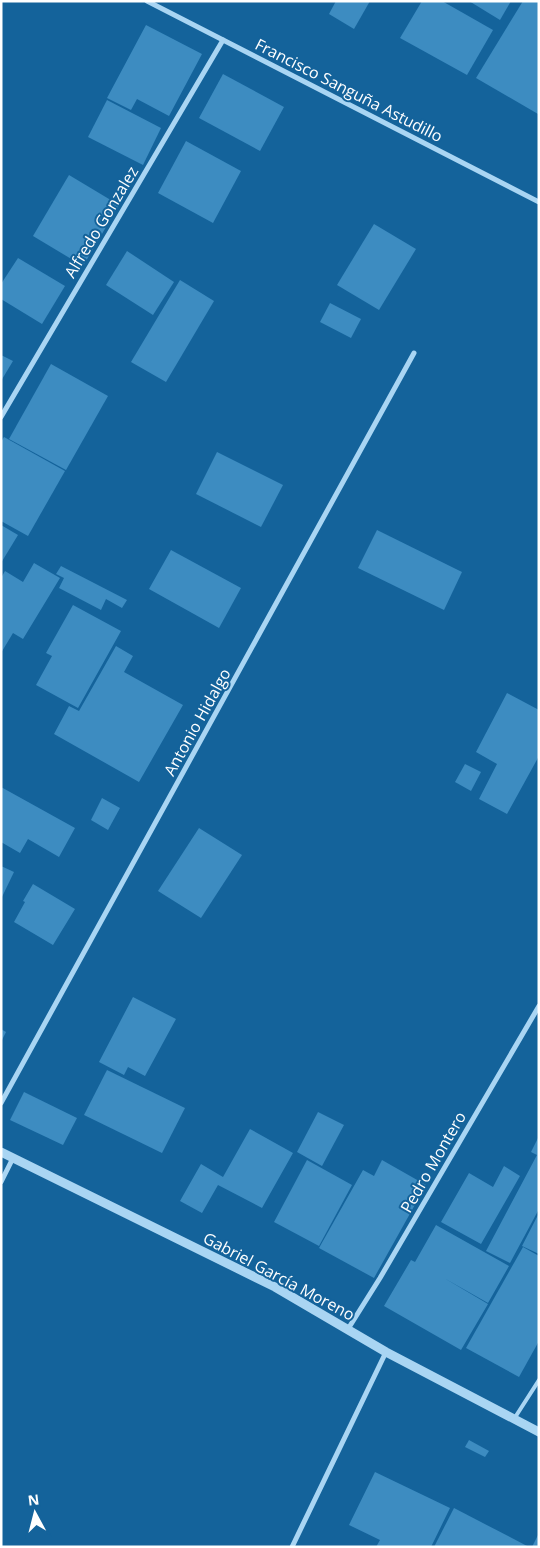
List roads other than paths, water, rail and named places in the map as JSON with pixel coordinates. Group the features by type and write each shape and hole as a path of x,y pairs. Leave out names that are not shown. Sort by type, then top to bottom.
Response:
{"street":[{"name":"Francisco Sanguña Astudillo","path":"148,1 539,202"},
{"name":"Alfredo Gonzalez","path":"1,417 223,40"},
{"name":"Antonio Hidalgo","path":"1,1103 414,352"},
{"name":"Pedro Montero","path":"348,1330 539,1006"},
{"name":"Gabriel García Moreno","path":"1,1152 275,1287 386,1352 539,1432"},
{"path":"1,1182 13,1158"},
{"path":"292,1547 386,1352"}],"lane":[{"path":"514,1419 539,1380"}]}
